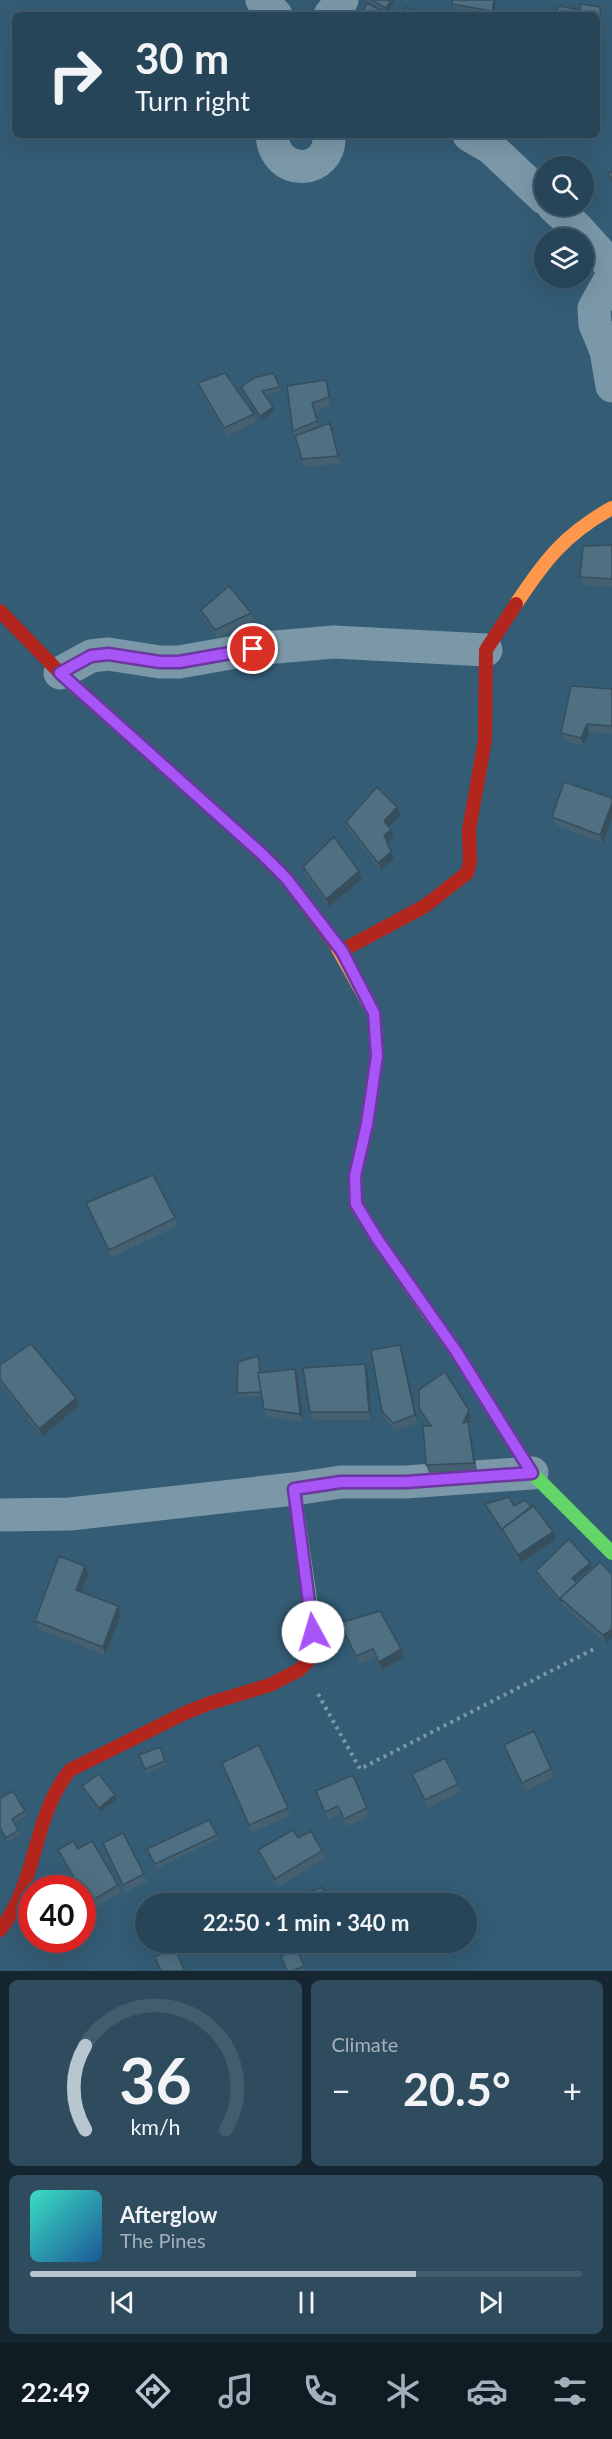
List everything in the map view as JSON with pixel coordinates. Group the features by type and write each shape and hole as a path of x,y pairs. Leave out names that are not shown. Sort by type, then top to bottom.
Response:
{"street":[{"path":"262,0 273,12"},
{"path":"332,12 342,0"},
{"path":"272,138 278,156 287,164 298,167 309,166 319,161 326,152 328,138"},
{"path":"474,138 490,147 534,189"},
{"path":"564,216 612,267"},
{"path":"612,276 594,308 595,324 606,351 612,386"},
{"path":"342,951 425,906 467,873 470,862 469,830 485,740 486,650 532,580 559,545 586,522 612,508"},
{"path":"0,611 60,673 262,854 286,878 342,951 374,1013 377,1056 367,1124 355,1176 356,1204 378,1240 456,1351 532,1473 612,1553"},
{"path":"60,673 91,656 108,654 160,662 179,662 253,649 334,642 486,650"},
{"path":"0,1515 70,1515 341,1482 406,1482 532,1473"},
{"path":"0,1930 10,1920 35,1857 46,1810 55,1787 72,1768 209,1703 274,1684 291,1675 307,1662 314,1649 312,1615 294,1489"}],"path":[{"path":"307,1662 321,1701 360,1768 594,1649"}],"building":[{"path":"372,0 391,0 386,8"},
{"path":"452,0 494,0 492,11 452,4"},
{"path":"367,3 384,12 362,12"},
{"path":"581,4 600,7 601,28 600,12 557,12 558,6 580,10"},
{"path":"406,7 415,12 403,12"},
{"path":"225,373 254,414 224,428 198,383"},
{"path":"273,373 280,387 262,391 273,407 260,416 241,387 254,378"},
{"path":"326,380 329,397 312,403 317,421 293,431 287,386"},
{"path":"330,423 338,456 302,459 295,436"},
{"path":"612,545 612,579 580,577 583,546"},
{"path":"229,586 251,613 215,630 201,610"},
{"path":"571,686 612,689 612,726 587,724 581,738 561,733"},
{"path":"564,782 612,798 600,835 552,817"},
{"path":"377,787 397,807 384,821 391,830 384,835 391,852 378,863 346,822"},
{"path":"334,837 359,871 326,899 303,867"},
{"path":"153,1175 175,1218 109,1250 86,1203"},
{"path":"31,1344 76,1398 39,1429 0,1379 0,1365"},
{"path":"400,1345 415,1415 393,1423 382,1411 371,1350"},
{"path":"258,1356 261,1392 237,1393 238,1362"},
{"path":"365,1364 369,1412 310,1412 303,1368"},
{"path":"295,1369 300,1414 264,1409 258,1373"},
{"path":"445,1372 469,1410 463,1423 468,1422 474,1463 426,1465 423,1426 431,1426 419,1408 419,1390"},
{"path":"509,1497 514,1506 525,1500 532,1507 502,1529 504,1533 485,1504"},
{"path":"533,1505 553,1532 518,1555 502,1529"},
{"path":"569,1539 590,1563 572,1578 577,1583 560,1598 562,1602 536,1571"},
{"path":"59,1556 85,1566 76,1590 118,1606 103,1647 35,1621"},
{"path":"600,1562 612,1575 612,1629 603,1635 560,1598"},
{"path":"380,1611 401,1649 379,1662 373,1649 356,1656 340,1623"},
{"path":"534,1731 551,1769 522,1783 504,1745"},
{"path":"259,1745 288,1808 249,1825 222,1763"},
{"path":"160,1747 165,1761 145,1769 139,1755"},
{"path":"445,1758 458,1784 425,1800 412,1774"},
{"path":"99,1774 115,1795 99,1808 82,1786"},
{"path":"353,1775 367,1808 344,1819 338,1806 325,1812 316,1791"},
{"path":"13,1791 25,1811 12,1819 18,1830 6,1838 0,1828 0,1798"},
{"path":"209,1820 217,1835 155,1864 147,1849"},
{"path":"293,1830 298,1838 311,1831 322,1851 275,1879 258,1850"},
{"path":"123,1833 144,1874 123,1885 103,1843"},
{"path":"73,1841 78,1849 92,1841 118,1885 96,1898 96,1875 72,1875 58,1850"},
{"path":"322,1887 324,1893 307,1893"},
{"path":"163,1953 176,1953 185,1971 161,1971 155,1957"},
{"path":"298,1953 304,1966 287,1971 281,1956"}],"traffic: fast":[{"path":"428,1312 456,1351 532,1473 612,1553"},
{"path":"294,1489 312,1613"}],"traffic: slow":[{"path":"516,604 557,549 581,528 612,508"},
{"path":"336,945 374,1013 377,1056 367,1124 355,1176 356,1204 428,1312"}],"traffic: jam":[{"path":"341,951 425,906 467,873 470,862 469,830 485,740 486,650 516,604"},
{"path":"0,611 60,673 262,854 286,878 336,945"},
{"path":"0,1930 13,1911 22,1891 48,1809 57,1789 70,1770 185,1713 270,1685 299,1670 309,1660 314,1647 312,1613"}],"route":[{"path":"253,649 179,662 160,662 108,654 91,656 60,673 262,854 286,878 342,951 374,1013 377,1056 367,1124 355,1176 356,1204 378,1240 456,1351 532,1473 406,1482 341,1482 294,1489 313,1632"}]}
